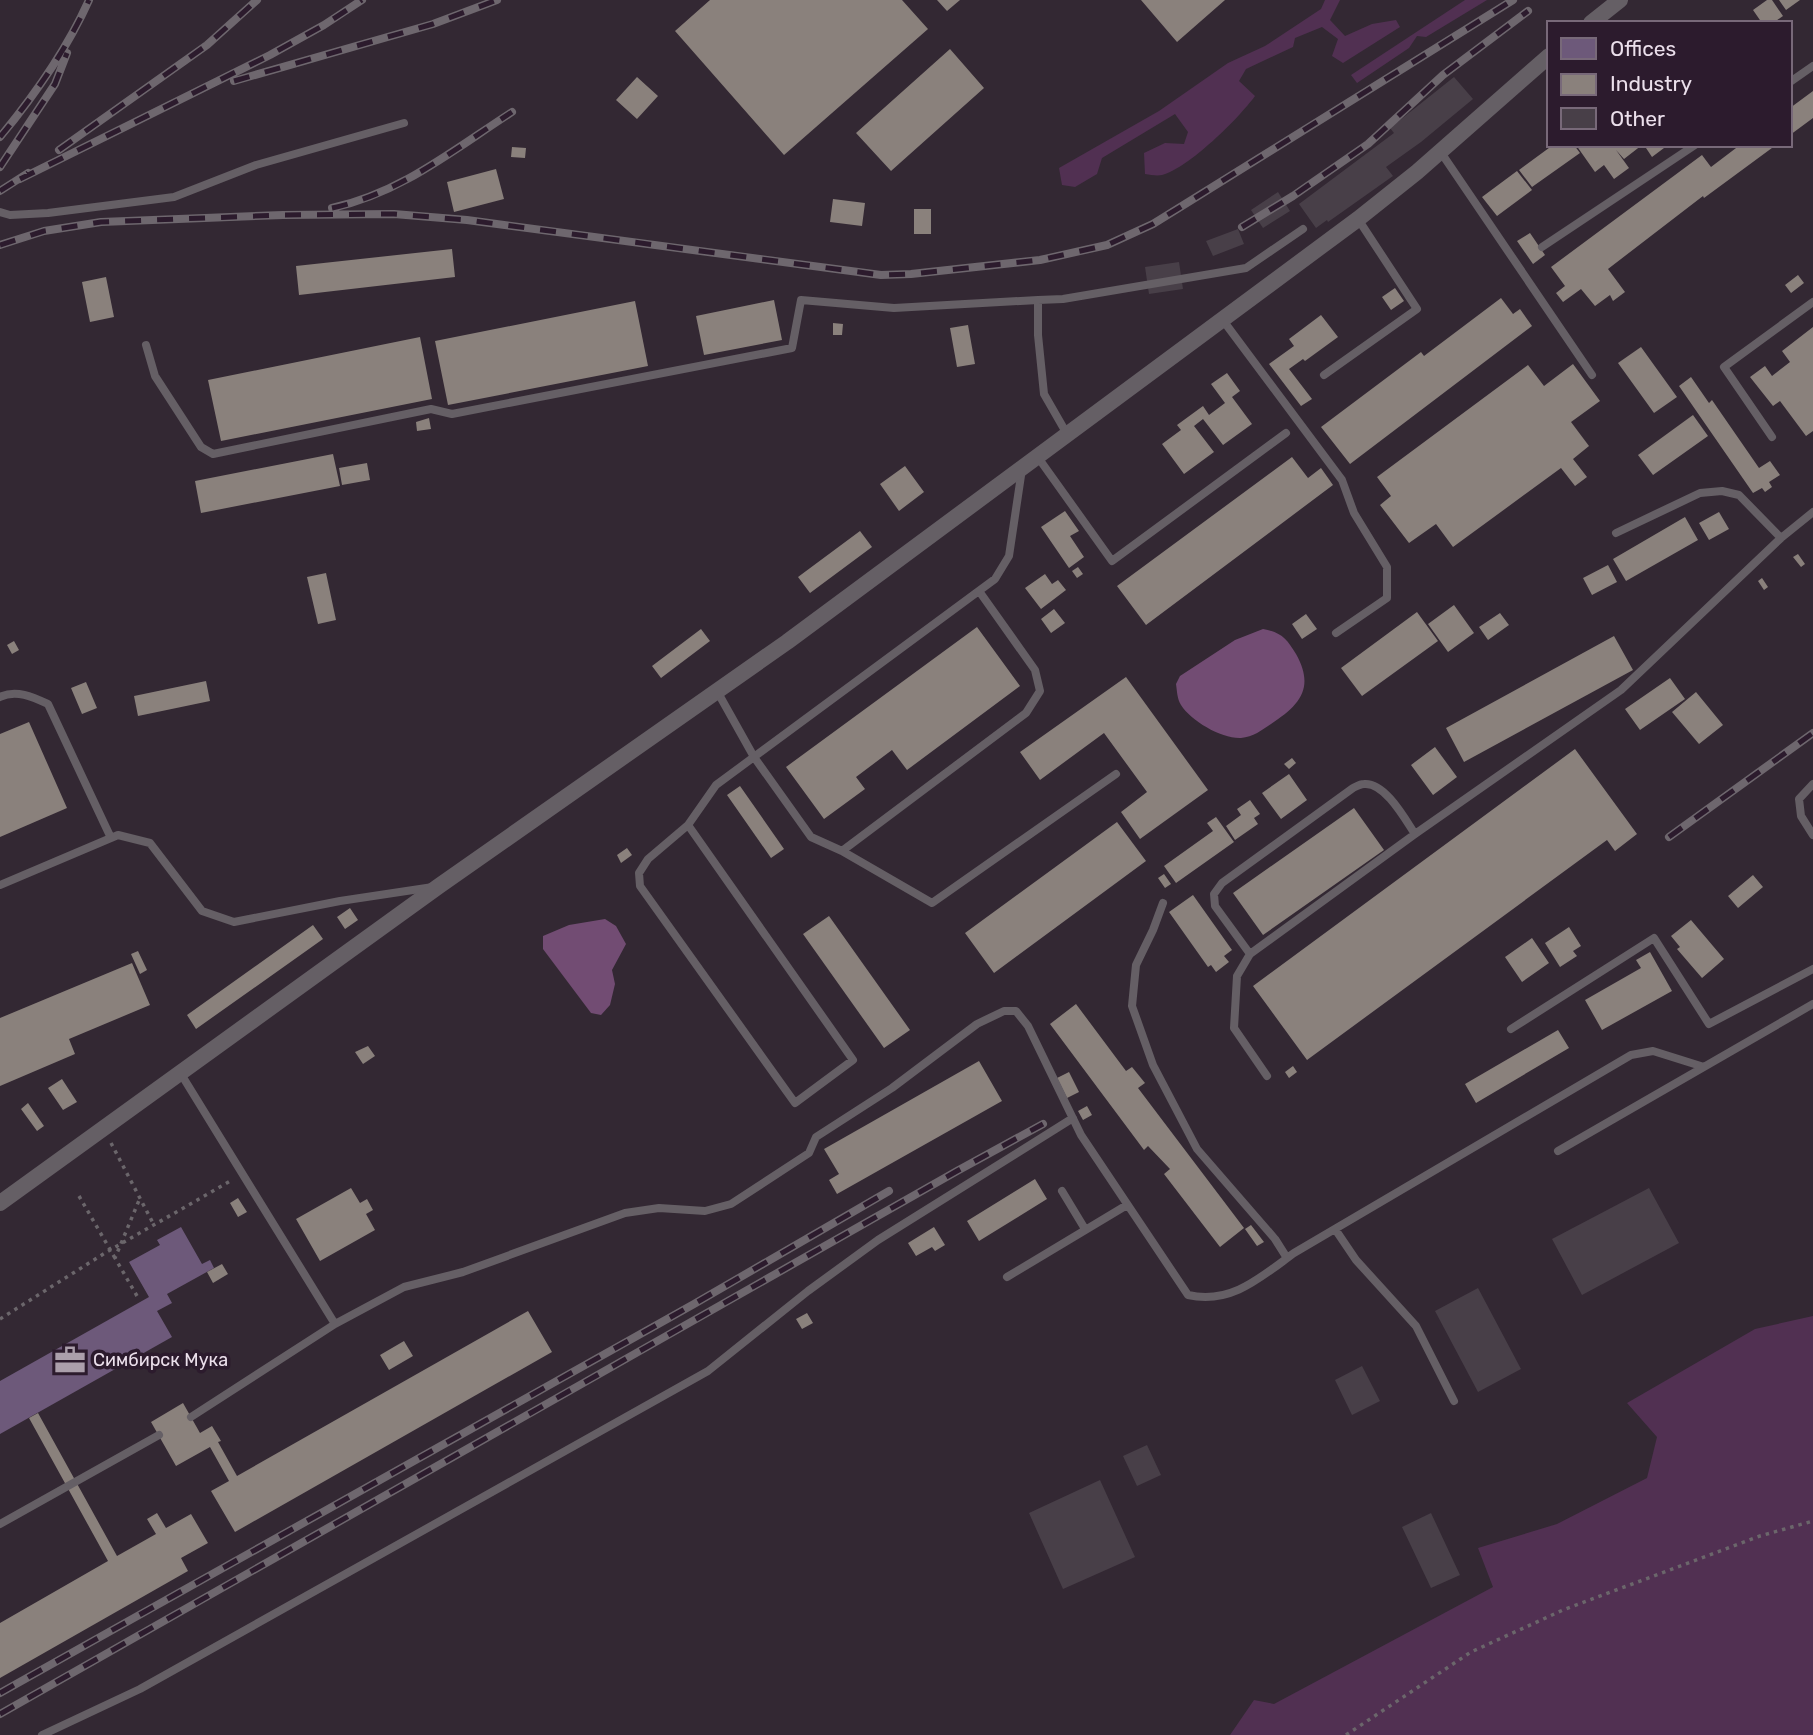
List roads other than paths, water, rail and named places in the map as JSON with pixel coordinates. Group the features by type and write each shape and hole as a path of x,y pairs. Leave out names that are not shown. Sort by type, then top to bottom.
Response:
{"street":[{"path":"1594,21 1620,0"},
{"path":"0,1203 439,886 787,642 1222,320 1358,219 1547,58"}],"lane":[{"path":"1792,81 1813,66"},
{"path":"0,212 10,215 48,212 174,197 256,165 404,123"},
{"path":"1542,247 1692,147"},
{"path":"1440,151 1592,375"},
{"path":"1324,375 1417,309 1358,219"},
{"path":"146,345 155,376 201,447 213,454 431,409 452,415 792,348 801,300 894,308 1081,296 1247,268 1303,229"},
{"path":"1038,300 1038,335 1044,394 1067,434"},
{"path":"1772,436 1724,368 1813,302"},
{"path":"1222,320 1342,480 1354,513 1387,567 1387,598 1336,633"},
{"path":"1037,456 1112,561 1286,433"},
{"path":"688,825 853,1060 795,1103 640,886 639,873 648,859 688,825 716,785 995,579 1009,556 1023,466"},
{"path":"1616,533 1700,492 1722,491 1739,495 1781,538"},
{"path":"1267,1076 1234,1028 1237,975 1250,954 1415,834 1621,690 1781,538 1813,512"},
{"path":"842,850 1026,713 1040,691 1035,670 979,591"},
{"path":"717,691 754,757 811,837 842,850 932,903 1116,774"},
{"path":"0,697 6,694 25,694 48,704 111,838"},
{"path":"1250,954 1216,906 1214,894 1222,883 1353,788 1364,783 1378,787 1391,799 1415,834"},
{"path":"1813,785 1799,799 1801,816 1813,835"},
{"path":"0,885 118,835 150,843 202,911 234,922 340,901 439,886"},
{"path":"1163,902 1136,965 1132,1006 1153,1065 1197,1149 1275,1239 1287,1258"},
{"path":"1511,1029 1654,938 1709,1024 1813,970"},
{"path":"1558,1151 1813,1004"},
{"path":"191,1417 335,1324 404,1287 463,1272 625,1213 659,1208 705,1211 731,1204 809,1153 816,1137 892,1088 977,1024 1004,1011 1016,1011 1028,1026 1073,1118 1127,1205 1188,1295 1201,1298 1219,1298 1251,1283 1335,1229 1631,1055 1653,1051 1704,1067"},
{"path":"181,1074 335,1324"},
{"path":"42,1735 152,1683 708,1371 808,1291 878,1240 1073,1118"},
{"path":"1062,1191 1085,1229"},
{"path":"1007,1277 1127,1205"},
{"path":"1335,1229 1356,1260 1416,1326 1454,1401"},
{"path":"0,1524 159,1435"}],"railway":[{"path":"0,137 49,72 89,0"},
{"path":"59,150 207,45 257,0"},
{"path":"20,179 270,55 362,0"},
{"path":"234,81 433,24 497,0"},
{"path":"0,245 44,231 101,222 394,214 467,220 881,275 1040,260 1107,245 1153,224 1513,0"},
{"path":"1242,227 1293,196 1368,144 1443,75 1528,11"},
{"path":"0,167 55,84 67,53"},
{"path":"332,208 357,201 404,181 512,112"},
{"path":"0,191 28,173"},
{"path":"1669,837 1813,733"},
{"path":"0,1714 1043,1124"},
{"path":"0,1693 694,1304 889,1191"}],"place":[{"name":"Симбирск Мука","path":"70,1360"}]}
